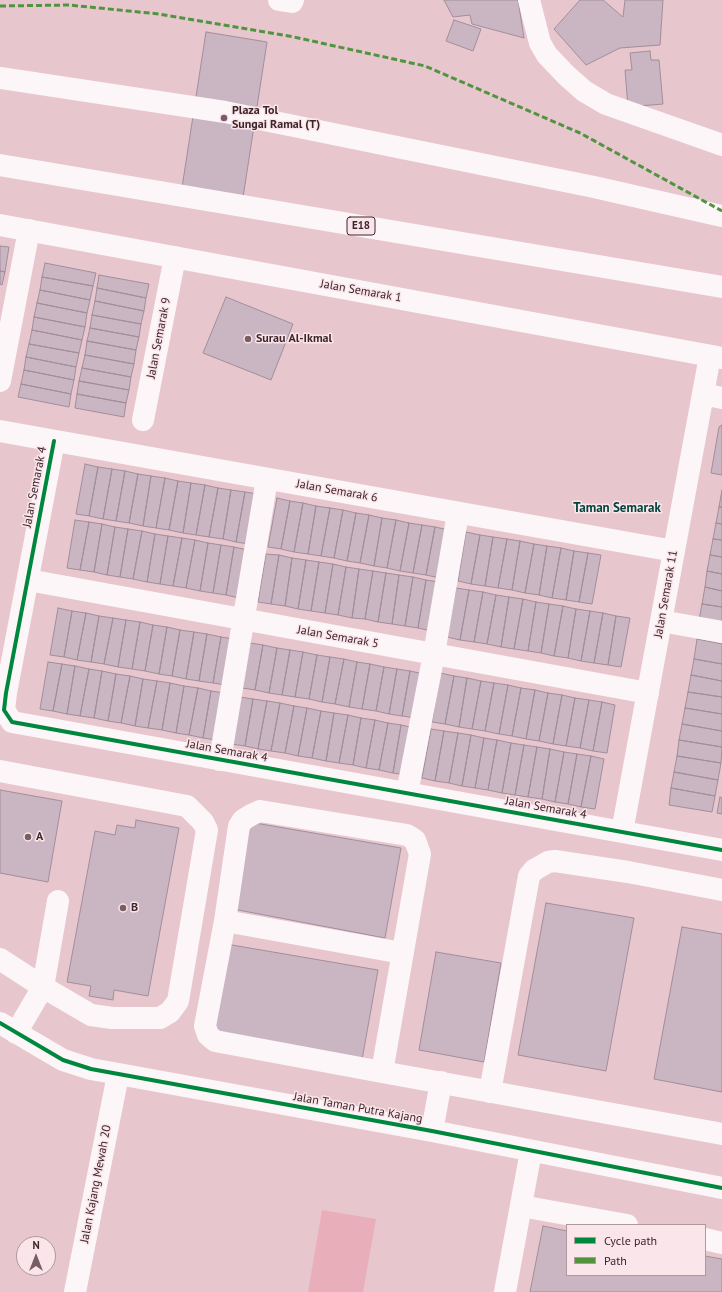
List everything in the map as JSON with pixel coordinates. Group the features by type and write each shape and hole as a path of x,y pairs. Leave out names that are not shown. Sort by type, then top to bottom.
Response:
{"main road":[{"path":"279,0 292,2 293,0"},
{"path":"529,0 540,43 547,55 584,91 606,104 722,145"},
{"path":"0,78 225,112 594,187 722,216"},
{"name":"E18","path":"0,164 722,287"},
{"name":"Jalan Semarak 1","path":"0,225 716,357"},
{"path":"0,381 29,230"},
{"name":"Jalan Semarak 9","path":"143,420 175,257"},
{"name":"Jalan Semarak 11","path":"622,832 674,551 712,396 716,357"},
{"name":"Jalan Semarak 6","path":"0,430 54,441 674,551"},
{"name":"Jalan Semarak 4","path":"54,441 4,710 12,722 722,850"},
{"path":"220,760 267,479"},
{"path":"407,793 434,654 458,513"},
{"name":"Jalan Semarak 5","path":"28,580 648,693"},
{"path":"661,621 722,632"},
{"path":"0,771 187,806 202,822 207,830 178,1001 170,1012 160,1018 112,1018 91,1015 43,988 0,958"},
{"path":"382,1072 420,854 415,840 407,835 260,811 251,815 243,820 239,826 225,921 206,1026 208,1035 215,1041 382,1072 441,1082 490,1092 722,1134"},
{"path":"490,1092 530,876 534,870 548,862 555,861 628,872 722,890"},
{"path":"8,1028 43,988 58,901"},
{"path":"225,921 402,954"},
{"name":"Jalan Taman Putra Kajang","path":"8,1028 63,1060 91,1069 432,1131 722,1188"},
{"name":"Jalan Kajang Mewah 20","path":"80,1291 118,1075"},
{"path":"432,1131 441,1082"},
{"path":"505,1292 531,1151"},
{"path":"521,1206 621,1224"},
{"path":"706,1239 722,1243"}],"shaded area":[{"path":"322,1210 376,1219 363,1292 308,1292"}],"building":[{"path":"444,0 518,0 524,38 472,24 470,15 453,17"},
{"path":"580,0 603,0 623,17 625,0 663,0 660,45 620,48 586,65 554,29"},
{"path":"454,20 481,29 473,51 446,41"},
{"name":"Plaza Tol Sungai Ramal (T)","path":"206,32 267,42 242,204 181,194"},
{"path":"650,51 651,60 659,60 663,104 628,107 625,70 632,70 630,53"},
{"path":"0,246 9,247 5,272 0,271"},
{"path":"45,263 96,273 93,286 42,277"},
{"path":"0,271 5,272 2,285 0,284"},
{"path":"99,275 149,284 146,298 97,288"},
{"path":"42,277 93,286 90,300 40,290"},
{"path":"97,288 146,298 144,311 95,301"},
{"path":"40,290 90,300 87,313 37,303"},
{"name":"Surau Al-Ikmal","path":"226,297 293,324 271,380 203,353"},
{"path":"95,301 144,311 141,324 92,315"},
{"path":"37,303 87,313 85,327 34,317"},
{"path":"92,315 141,324 139,337 90,328"},
{"path":"34,317 85,327 82,340 32,330"},
{"path":"90,328 139,337 136,350 87,341"},
{"path":"32,330 82,340 79,353 29,344"},
{"path":"87,341 136,350 134,364 85,355"},
{"path":"29,344 79,353 76,367 26,357"},
{"path":"85,355 134,364 131,377 82,368"},
{"path":"26,357 76,367 74,380 24,370"},
{"path":"82,368 131,377 129,390 79,381"},
{"path":"24,370 74,380 71,394 21,384"},
{"path":"79,381 129,390 126,403 77,394"},
{"path":"21,384 71,394 69,407 18,397"},
{"path":"77,394 126,403 124,417 75,408"},
{"path":"722,425 722,475 711,473 719,427"},
{"path":"85,464 98,467 89,516 76,514"},
{"path":"98,467 112,469 103,519 89,516"},
{"path":"112,469 125,471 116,521 103,519"},
{"path":"125,471 138,474 129,523 116,521"},
{"path":"138,474 151,476 143,526 129,523"},
{"path":"151,476 165,478 156,528 143,526"},
{"path":"165,478 178,481 169,530 156,528"},
{"path":"178,481 191,483 183,533 169,530"},
{"path":"191,483 205,485 196,535 183,533"},
{"path":"205,485 218,488 209,537 196,535"},
{"path":"218,488 231,490 223,539 209,537"},
{"path":"231,490 245,492 236,542 223,539"},
{"path":"722,490 722,507 719,507"},
{"path":"245,492 258,494 249,544 236,542"},
{"path":"277,498 290,501 281,549 268,547"},
{"path":"290,501 303,503 294,552 281,549"},
{"path":"303,503 316,506 308,554 294,552"},
{"path":"316,506 330,508 321,556 308,554"},
{"path":"719,507 722,507 722,524 716,523"},
{"path":"330,508 343,510 334,558 321,556"},
{"path":"343,510 356,513 347,561 334,558"},
{"path":"356,513 369,515 360,563 347,561"},
{"path":"369,515 382,518 374,566 360,563"},
{"path":"382,518 396,520 387,568 374,566"},
{"path":"75,520 89,522 80,570 67,568"},
{"path":"396,520 409,523 400,571 387,568"},
{"path":"89,522 102,524 94,572 80,570"},
{"path":"409,523 422,525 413,573 400,571"},
{"path":"716,523 722,524 722,540 713,539"},
{"path":"102,524 115,527 107,575 94,572"},
{"path":"422,525 435,527 426,575 413,573"},
{"path":"115,527 128,529 120,577 107,575"},
{"path":"435,527 449,530 440,578 426,575"},
{"path":"128,529 142,531 133,579 120,577"},
{"path":"142,531 155,534 147,582 133,579"},
{"path":"466,532 480,535 471,584 458,581"},
{"path":"155,534 168,536 160,584 147,582"},
{"path":"480,535 493,537 485,586 471,584"},
{"path":"168,536 182,538 173,586 160,584"},
{"path":"493,537 507,539 498,588 485,586"},
{"path":"182,538 195,540 186,588 173,586"},
{"path":"507,539 520,541 512,590 498,588"},
{"path":"713,539 722,540 722,557 710,555"},
{"path":"195,540 208,543 200,591 186,588"},
{"path":"520,541 534,544 525,593 512,590"},
{"path":"208,543 221,545 213,593 200,591"},
{"path":"534,544 547,546 539,595 525,593"},
{"path":"221,545 234,547 226,595 213,593"},
{"path":"547,546 561,548 552,598 539,595"},
{"path":"234,547 248,550 239,598 226,595"},
{"path":"561,548 574,551 566,600 552,598"},
{"path":"574,551 588,553 579,602 566,600"},
{"path":"588,553 601,555 592,604 579,602"},
{"path":"266,554 279,555 271,604 258,602"},
{"path":"279,555 292,558 285,606 271,604"},
{"path":"710,555 722,557 722,574 707,571"},
{"path":"292,558 306,560 298,609 285,606"},
{"path":"306,560 319,562 311,611 298,609"},
{"path":"319,562 333,564 325,613 311,611"},
{"path":"333,564 346,567 338,615 325,613"},
{"path":"346,567 359,569 352,618 338,615"},
{"path":"359,569 373,571 365,619 352,618"},
{"path":"373,571 386,573 378,622 365,619"},
{"path":"707,571 722,574 722,591 705,587"},
{"path":"386,573 399,575 392,624 378,622"},
{"path":"399,575 413,577 405,626 392,624"},
{"path":"413,577 426,580 418,628 405,626"},
{"path":"426,580 440,582 432,631 418,628"},
{"path":"705,587 722,591 722,607 702,604"},
{"path":"456,588 469,590 460,640 447,637"},
{"path":"469,590 483,592 474,642 460,640"},
{"path":"483,592 496,595 487,644 474,642"},
{"path":"496,595 509,597 501,647 487,644"},
{"path":"509,597 523,599 514,649 501,647"},
{"path":"523,599 536,602 528,651 514,649"},
{"path":"536,602 549,604 541,653 528,651"},
{"path":"549,604 563,606 554,656 541,653"},
{"path":"702,604 722,607 722,624 699,620"},
{"path":"563,606 576,609 568,658 554,656"},
{"path":"58,608 72,611 64,657 50,655"},
{"path":"576,609 590,611 581,661 568,658"},
{"path":"72,611 86,613 77,660 64,657"},
{"path":"590,611 603,613 594,663 581,661"},
{"path":"86,613 99,616 91,662 77,660"},
{"path":"603,613 616,616 608,665 594,663"},
{"path":"99,616 113,618 104,664 91,662"},
{"path":"616,616 630,618 621,667 608,665"},
{"path":"113,618 126,620 118,667 104,664"},
{"path":"126,620 140,622 132,669 118,667"},
{"path":"140,622 153,625 145,671 132,669"},
{"path":"153,625 167,627 159,674 145,671"},
{"path":"167,627 180,630 172,676 159,674"},
{"path":"180,630 194,632 186,679 172,676"},
{"path":"194,632 207,634 199,681 186,679"},
{"path":"207,634 221,637 213,683 199,681"},
{"path":"221,637 234,639 226,685 213,683"},
{"path":"697,639 722,644 722,664 694,659"},
{"path":"250,643 263,645 255,690 242,688"},
{"path":"263,645 277,648 269,693 255,690"},
{"path":"277,648 290,650 282,695 269,693"},
{"path":"290,650 303,652 295,697 282,695"},
{"path":"303,652 317,655 309,699 295,697"},
{"path":"317,655 330,657 322,702 309,699"},
{"path":"330,657 344,659 335,704 322,702"},
{"path":"344,659 357,662 349,707 335,704"},
{"path":"694,659 722,664 722,681 691,675"},
{"path":"48,662 62,664 53,711 40,709"},
{"path":"357,662 370,664 362,709 349,707"},
{"path":"62,664 75,666 67,714 53,711"},
{"path":"370,664 384,667 376,711 362,709"},
{"path":"75,666 89,669 80,716 67,714"},
{"path":"384,667 397,669 389,714 376,711"},
{"path":"89,669 102,671 94,718 80,716"},
{"path":"397,669 410,671 402,716 389,714"},
{"path":"102,671 116,674 108,721 94,718"},
{"path":"410,671 424,674 416,718 402,716"},
{"path":"440,673 454,676 445,724 432,722"},
{"path":"116,674 130,676 121,723 108,721"},
{"path":"691,675 722,681 722,697 688,692"},
{"path":"130,676 143,679 135,726 121,723"},
{"path":"454,676 467,678 459,727 445,724"},
{"path":"467,678 481,681 472,729 459,727"},
{"path":"143,679 157,681 148,728 135,726"},
{"path":"157,681 170,683 162,730 148,728"},
{"path":"481,681 494,683 485,731 472,729"},
{"path":"170,683 184,686 176,733 162,730"},
{"path":"494,683 508,685 499,734 485,731"},
{"path":"508,685 521,688 512,736 499,734"},
{"path":"184,686 198,688 189,735 176,733"},
{"path":"198,688 211,691 203,738 189,735"},
{"path":"521,688 535,690 526,739 512,736"},
{"path":"535,690 548,693 539,741 526,739"},
{"path":"211,691 225,693 216,740 203,738"},
{"path":"688,692 722,697 722,714 685,708"},
{"path":"548,693 562,695 553,744 539,741"},
{"path":"562,695 575,698 566,746 553,744"},
{"path":"240,697 253,699 245,746 231,744"},
{"path":"575,698 589,700 580,748 566,746"},
{"path":"253,699 267,701 258,749 245,746"},
{"path":"589,700 602,702 593,751 580,748"},
{"path":"267,701 280,703 271,751 258,749"},
{"path":"602,702 615,705 607,753 593,751"},
{"path":"280,703 294,706 285,753 271,751"},
{"path":"294,706 307,708 298,756 285,753"},
{"path":"307,708 321,711 312,758 298,756"},
{"path":"685,708 722,714 722,731 682,724"},
{"path":"321,711 334,713 326,761 312,758"},
{"path":"334,713 348,715 339,763 326,761"},
{"path":"348,715 361,718 353,765 339,763"},
{"path":"361,718 375,720 366,768 353,765"},
{"path":"375,720 388,723 379,770 366,768"},
{"path":"388,723 401,725 393,773 379,770"},
{"path":"682,724 722,731 722,747 679,740"},
{"path":"401,725 415,728 406,775 393,773"},
{"path":"431,729 444,731 435,781 422,778"},
{"path":"444,731 458,733 449,783 435,781"},
{"path":"458,733 471,735 462,786 449,783"},
{"path":"471,735 484,738 475,788 462,786"},
{"path":"484,738 497,740 488,790 475,788"},
{"path":"497,740 511,743 502,793 488,790"},
{"path":"679,740 722,747 721,763 677,756"},
{"path":"511,743 524,745 515,795 502,793"},
{"path":"524,745 537,747 528,797 515,795"},
{"path":"537,747 550,749 542,799 528,797"},
{"path":"550,749 564,752 555,802 542,799"},
{"path":"564,752 577,754 568,804 555,802"},
{"path":"577,754 591,756 581,807 568,804"},
{"path":"591,756 604,759 595,809 581,807"},
{"path":"677,756 721,763 718,780 674,772"},
{"path":"674,772 718,780 715,796 671,788"},
{"path":"671,788 715,796 712,812 669,805"},
{"name":"A","path":"0,790 62,801 48,882 0,873"},
{"path":"720,797 722,798 722,814 717,813"},
{"name":"B","path":"136,820 179,828 148,996 114,990 113,1000 89,996 91,986 67,982 95,831 115,835 117,825 135,828"},
{"path":"249,822 401,848 385,938 233,909"},
{"path":"546,903 634,918 606,1071 518,1055"},
{"path":"682,927 722,934 722,1092 654,1079"},
{"path":"226,944 378,970 362,1060 210,1032"},
{"path":"436,952 501,963 484,1062 419,1050"},
{"path":"543,1226 566,1231 566,1276 706,1276 706,1256 722,1259 722,1292 530,1292"}],"marked path":[{"path":"0,6 69,5 159,14 294,37 425,66 580,133 722,211"}],"cycle path":[{"path":"54,441 6,693 4,710 12,722 722,850"},
{"path":"0,1023 63,1060 91,1069 432,1131 722,1188"}],"place":[{"name":"Plaza Tol Sungai Ramal (T)","path":"224,118"},
{"name":"Surau Al-Ikmal","path":"248,339"},
{"name":"A","path":"28,837"},
{"name":"B","path":"123,908"}],"district":[{"name":"Taman Semarak","path":"617,508"}]}
